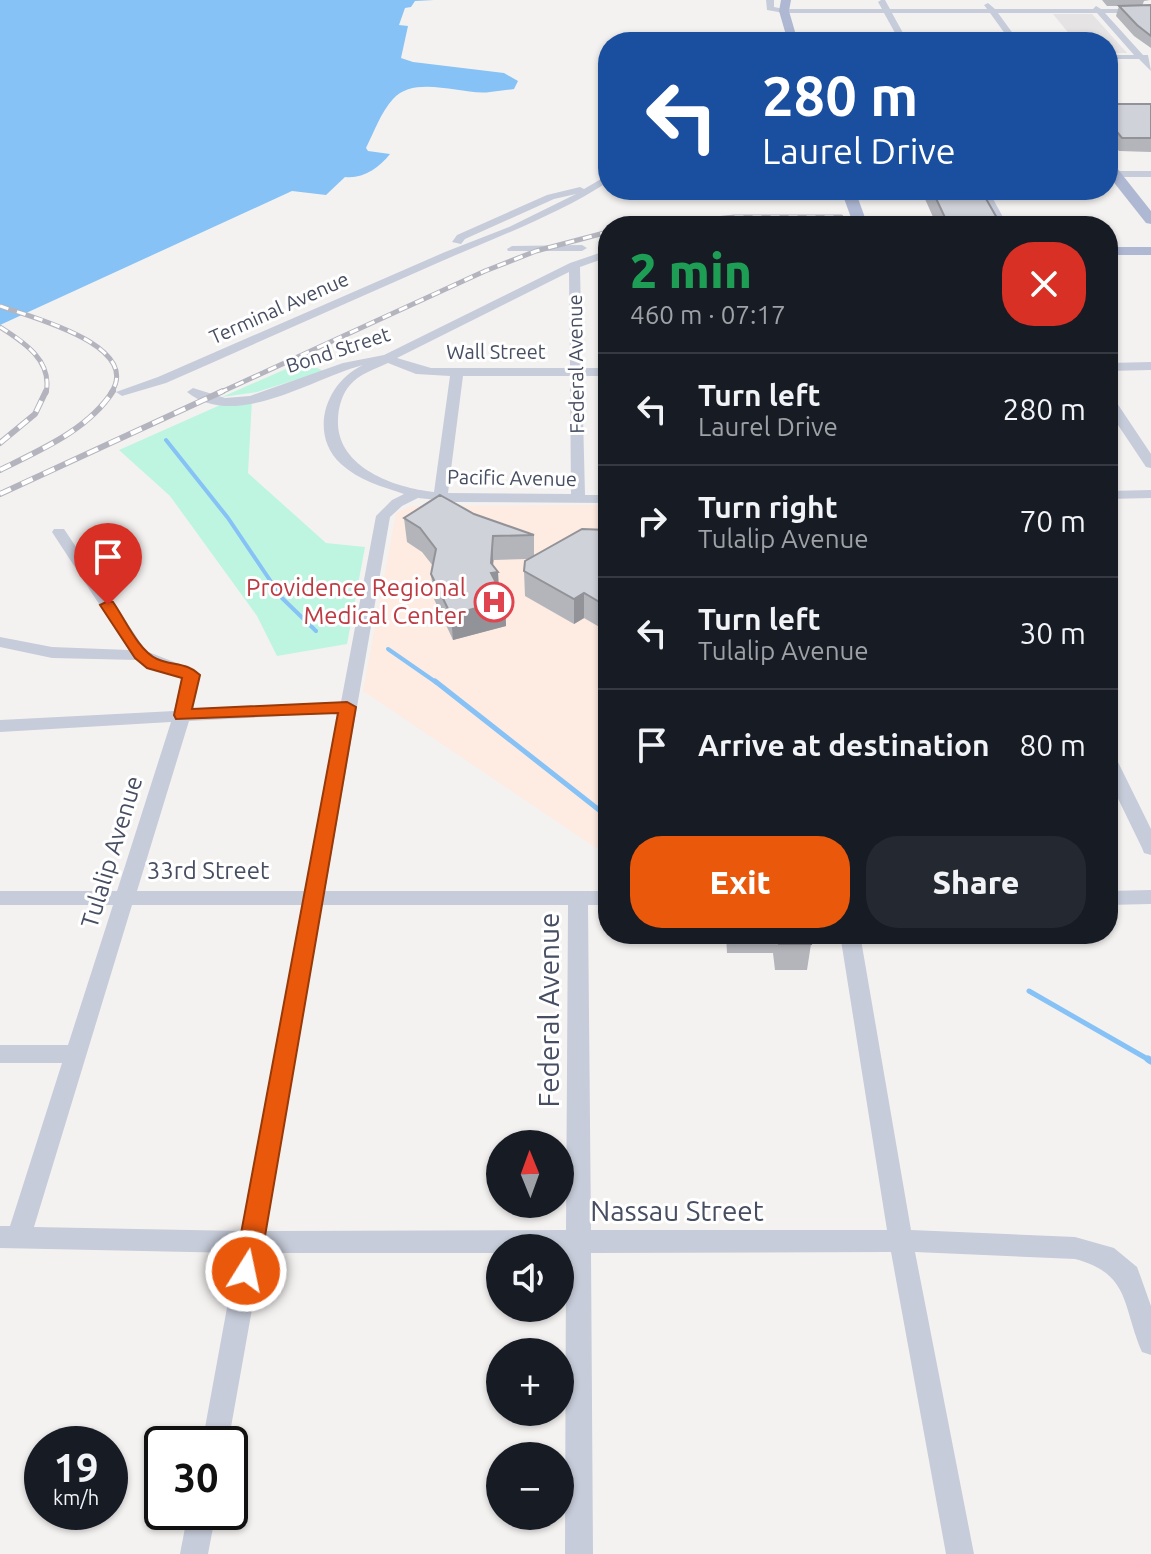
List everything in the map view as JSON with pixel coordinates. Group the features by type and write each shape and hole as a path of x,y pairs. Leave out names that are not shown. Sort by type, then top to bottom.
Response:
{"main road":[{"path":"785,6 791,32"},
{"path":"1118,181 1151,220"},
{"path":"1125,189 1122,194 1151,229"},
{"path":"1118,251 1151,251"}],"street":[{"path":"770,0 770,8 1151,11"},
{"path":"881,0 899,32"},
{"path":"984,0 1008,32"},
{"path":"1088,0 1118,32"},
{"path":"1118,32 1151,68"},
{"path":"1118,57 1151,57"},
{"path":"1118,172 1151,174"},
{"path":"592,188 598,184"},
{"name":"Terminal Avenue","path":"449,254 461,237 551,197 592,188"},
{"name":"Terminal Avenue","path":"122,392 162,380 513,229 569,203 592,188"},
{"path":"492,223 513,229"},
{"path":"512,249 582,248"},
{"name":"Federal Avenue","path":"578,499 574,265 598,257"},
{"name":"Bond Street","path":"193,392 227,402 252,400 366,358 387,358 574,265"},
{"name":"Wall Street","path":"387,358 416,370 598,372"},
{"name":"Pacific Avenue","path":"387,358 344,382 335,399 330,432 334,448 348,465 376,480 416,494 598,499"},
{"path":"1118,367 1151,366"},
{"path":"440,497 457,372"},
{"path":"1118,415 1151,464"},
{"path":"218,1426 311,897 383,516 397,503 416,494"},
{"path":"1118,495 1151,494"},
{"path":"59,532 140,655"},
{"path":"0,642 26,650 71,656 140,655"},
{"name":"Tulalip Avenue","path":"10,1237 76,1054 182,715 191,675 179,669 153,664 140,655"},
{"path":"0,726 347,707"},
{"path":"1118,780 1151,848"},
{"path":"1118,898 1151,897"},
{"name":"33rd Street","path":"0,898 598,898"},
{"name":"Federal Avenue","path":"578,898 579,1554"},
{"path":"852,944 901,1242 960,1554"},
{"path":"0,1054 76,1054"},
{"name":"Nassau Street","path":"10,1237 252,1242 901,1242 1075,1248 1105,1256 1128,1275 1151,1343"},
{"path":"194,1554 199,1530"}],"shaded area":[{"path":"1053,14 1092,14 1108,32 1068,32"},
{"path":"1118,43 1127,53 1118,53"},
{"name":"Providence Regional Medical Center","path":"598,505 598,849 363,691 396,513 411,506"}],"green space":[{"path":"304,361 323,371 257,392 222,397"},
{"path":"252,400 248,473 326,543 365,547 347,644 277,656 257,616 170,496 119,450 227,402"}],"water":[{"path":"0,0 434,0 415,1 411,7 405,8 399,25 408,26 401,58 504,73 518,81 514,89 490,92 427,87 403,92 385,110 366,148 368,151 390,154 370,172 345,177 326,195 292,191 0,325"}],"building":[{"path":"1151,5 1151,36 1119,6"},
{"path":"1118,104 1151,104 1151,138 1122,138 1118,133"},
{"path":"937,200 987,200 996,216 944,216"},
{"path":"440,495 474,514 534,535 493,536 491,563 498,572 491,573 505,600 451,615 431,574 436,549 420,528 404,518"},
{"path":"582,529 598,530 598,601 584,593 574,599 524,571 525,561"}],"waterway":[{"path":"166,440 228,518 282,598 316,631"},
{"path":"388,649 437,683"},
{"path":"435,681 598,809"},
{"path":"1029,991 1151,1061 1148,1059"}],"railway":[{"path":"219,393 485,271 536,251 598,235"},
{"path":"0,306 57,326 98,347 111,361 117,376 111,393"},
{"path":"0,327 27,346 41,362 47,382 46,393"},
{"path":"0,443 35,414 46,391"},
{"path":"0,470 77,428 103,405 113,391"},
{"path":"0,494 223,391"}],"place":[{"name":"Providence Regional Medical Center","path":"494,602"}],"route":[{"path":"108,605 140,655 153,664 179,669 191,675 182,715 347,707 246,1271"}]}
